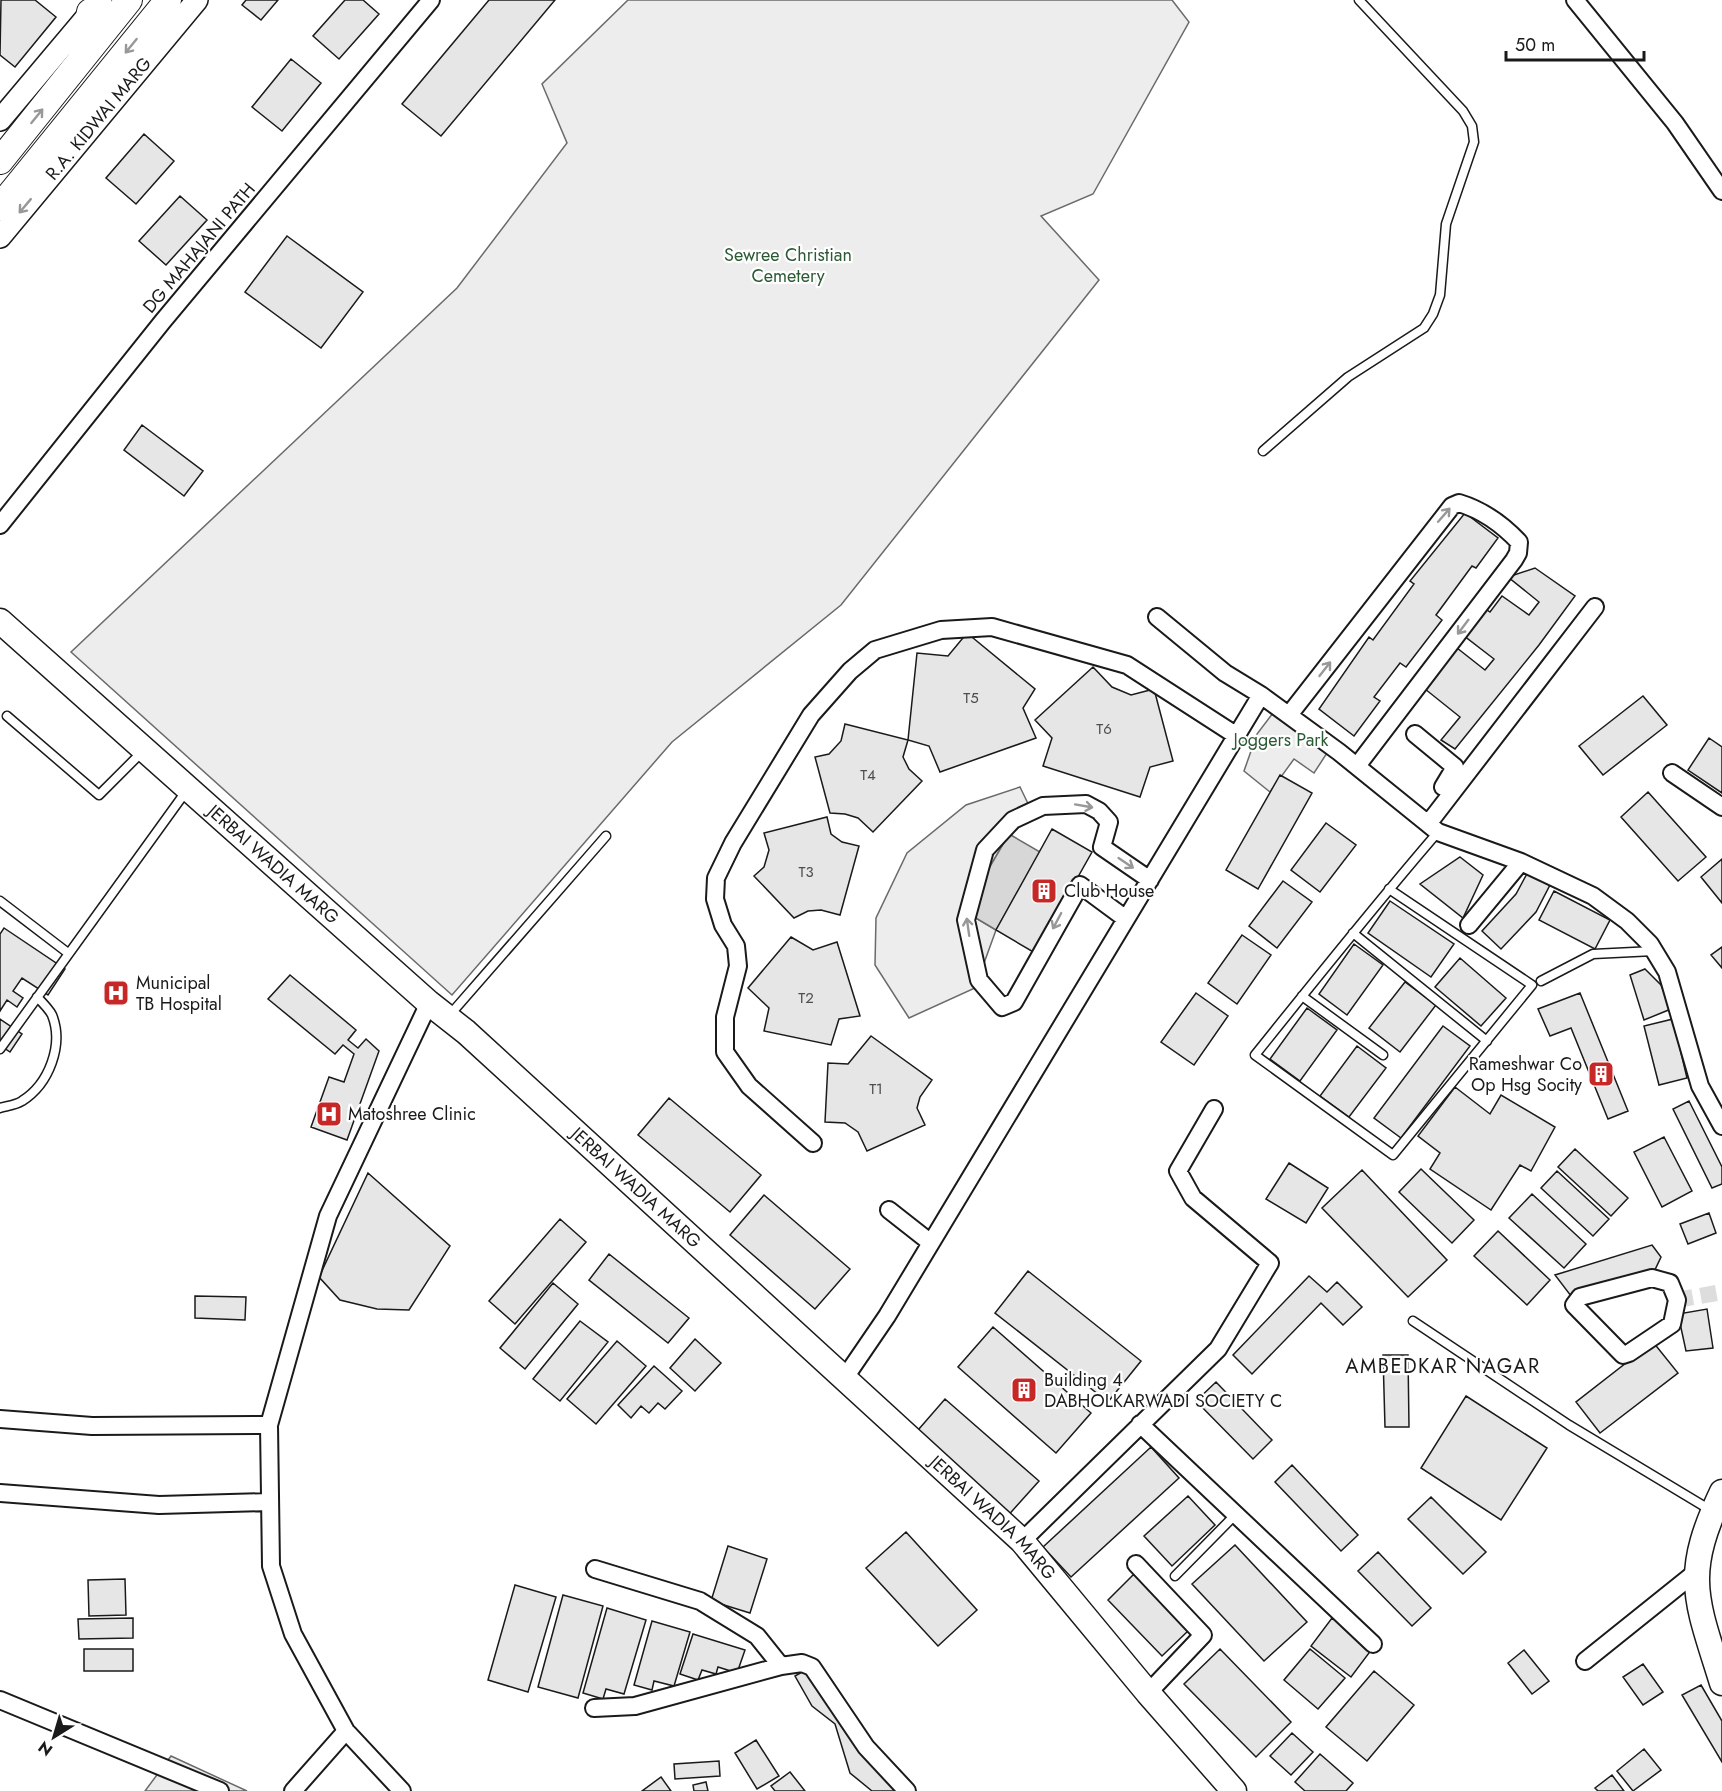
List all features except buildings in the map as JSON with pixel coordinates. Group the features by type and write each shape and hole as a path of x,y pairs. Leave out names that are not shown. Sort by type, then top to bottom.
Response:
{"main road":[{"path":"0,161 129,0"},
{"path":"0,207 168,0"},
{"path":"81,60 96,6"},
{"name":"JERBAI WADIA MARG","path":"0,621 448,1018 1022,1541 1148,1693 1234,1791"},
{"path":"1717,1502 1700,1545 1696,1572 1698,1606 1722,1683"}],"street":[{"name":"R.A. KIDWAI MARG","path":"0,237 197,0"},
{"name":"DG MAHAJANI PATH","path":"0,525 163,321 431,0"},
{"path":"1575,0 1674,123 1722,191"},
{"path":"0,120 96,6"},
{"path":"1289,715 1452,506 1460,503 1472,507 1508,531 1519,542 1518,553 1514,560 1357,766"},
{"path":"1428,821 1456,778 1595,607"},
{"path":"1157,617 1226,673 1289,715 1405,799"},
{"path":"813,1143 749,1086 725,1052 725,1017 738,966 736,946 723,925 715,899 716,878 733,843 811,715 850,671 876,650 941,630 992,627 1127,665 1237,735"},
{"path":"844,1379 887,1316 932,1243 1261,696"},
{"path":"1415,734 1454,765 1456,778"},
{"path":"1672,773 1722,807"},
{"path":"1387,780 1428,821 1593,896 1627,921 1654,951 1667,972 1700,1086 1722,1126"},
{"path":"1126,919 1080,885 1014,1002 1002,1007 979,980 966,920 985,850 1013,820 1043,806 1086,804 1099,811 1109,822 1102,847 1150,880"},
{"path":"1469,925 1521,862"},
{"path":"402,1791 346,1731 293,1634 271,1566 269,1425 328,1216 429,1003"},
{"path":"1022,1541 1218,1348 1270,1263 1193,1198 1178,1171 1214,1109"},
{"path":"889,1210 932,1243"},
{"path":"1652,1278 1670,1283 1677,1300 1669,1328 1623,1355 1574,1305 1580,1297 1652,1278"},
{"path":"0,1419 92,1426 269,1425"},
{"path":"1140,1424 1373,1644"},
{"path":"0,1493 159,1505 269,1502"},
{"path":"1136,1564 1203,1635 1148,1693"},
{"path":"596,1569 700,1601 757,1636 781,1666"},
{"path":"1585,1661 1696,1572"},
{"path":"594,1708 635,1706 781,1666 802,1663 812,1667 866,1747 908,1791"},
{"path":"0,1700 220,1791"},
{"path":"293,1791 346,1731"}],"lane":[{"path":"1263,451 1348,377 1424,328 1440,295 1446,225 1474,142 1472,126 1463,111 1359,0"},
{"path":"7,716 99,795 145,748"},
{"path":"0,1050 189,787"},
{"path":"1389,889 1532,985 1393,1155 1255,1055 1389,889 1428,821"},
{"path":"448,1018 606,836"},
{"path":"0,901 68,953"},
{"path":"1353,933 1486,1041"},
{"path":"1541,981 1593,954 1654,951"},
{"path":"1302,996 1383,1055"},
{"path":"0,1108 21,1102 40,1086 52,1062 57,1038 51,1014 38,997"},
{"path":"1413,1321 1569,1425 1717,1502"},
{"path":"1175,1576 1235,1515"}],"green space":[{"name":"Sewree Christian Cemetery","path":"628,0 1172,0 1189,22 1093,194 1041,216 1099,280 841,605 672,742 452,995 71,652 457,288 567,143 542,84"},
{"name":"Joggers Park","path":"1276,709 1329,750 1314,773 1294,759 1270,792 1244,771 1257,734"},
{"path":"1020,787 1034,816 1009,834 964,911 996,930 975,988 909,1018 875,965 876,918 907,853 966,805"},
{"path":"171,1756 247,1791 145,1791"}],"shaded area":[{"path":"1009,834 1040,852 996,930 964,911"}],"tunnel":[{"path":"1677,1300 1722,1292"}],"place":[{"name":"Club House","path":"1044,891"},
{"name":"Municipal TB Hospital","path":"116,993"},
{"name":"Rameshwar Co Op Hsg Socity","path":"1601,1074"},
{"name":"Matoshree Clinic","path":"329,1114"},
{"name":"Building 4 DABHOLKARWADI SOCIETY C","path":"1024,1390"}],"district":[{"name":"AMBEDKAR NAGAR","path":"1443,1366"}]}
